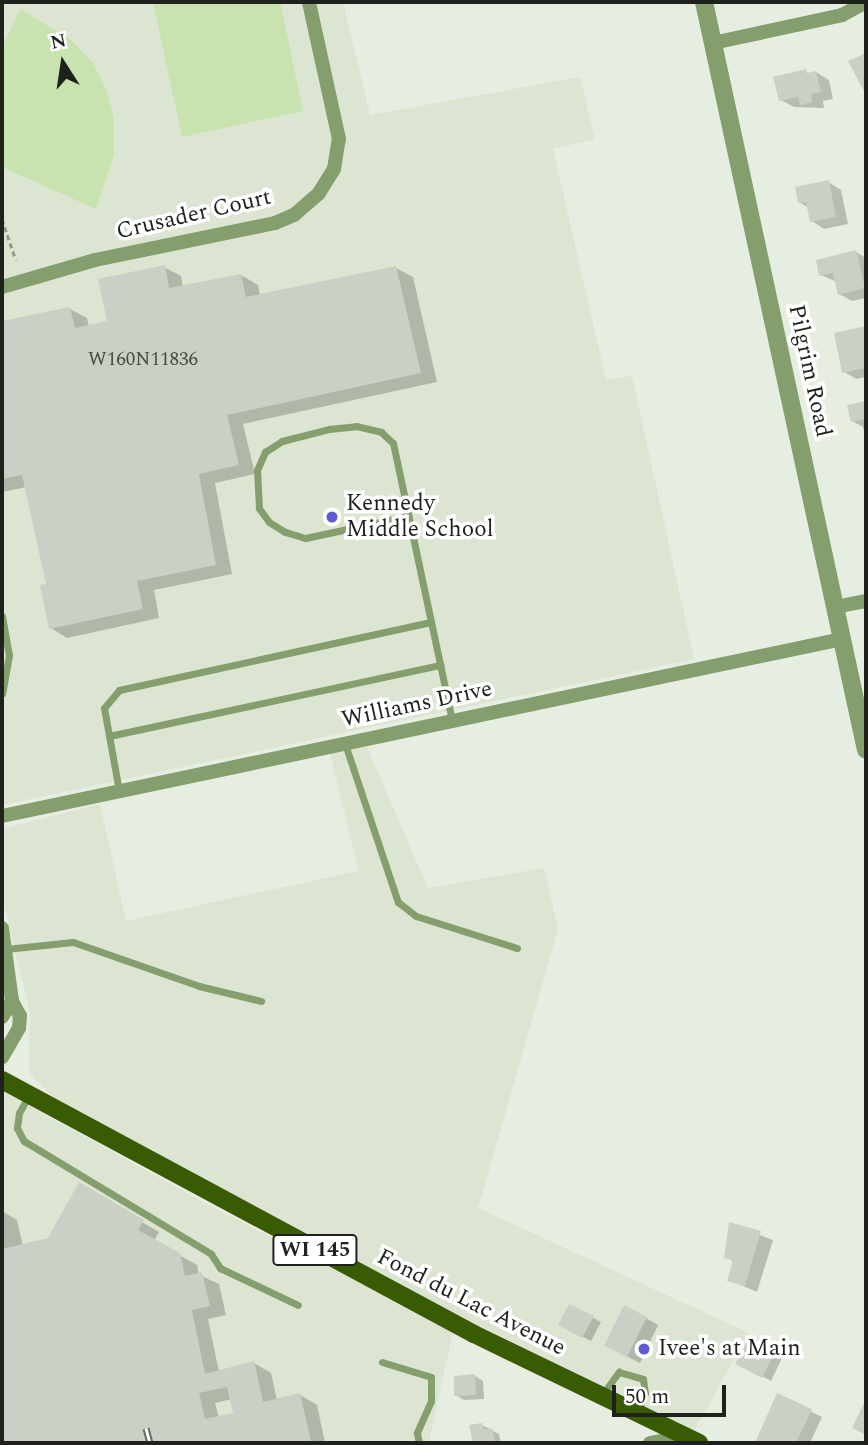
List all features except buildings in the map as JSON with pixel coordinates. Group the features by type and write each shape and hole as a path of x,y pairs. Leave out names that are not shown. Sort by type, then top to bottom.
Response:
{"main road":[{"name":"Fond du Lac Avenue","path":"2,1080 286,1235 692,1439"}],"street":[{"name":"Crusader Court","path":"2,287 96,260 275,223 294,215 319,193 334,169 339,139 309,2"},
{"name":"Pilgrim Road","path":"704,2 866,750"},
{"path":"713,43 842,15 866,2"},
{"path":"835,607 866,601"},
{"name":"Williams Drive","path":"2,816 842,639"},
{"path":"2,928 12,1001 20,1016 19,1028 2,1058"},
{"path":"2,1017 12,1001"},
{"path":"650,1443 692,1439"}],"lane":[{"path":"408,516 305,538 285,532 269,522 259,508 257,470 265,452 282,441 356,426 381,432 393,443 452,721"},
{"path":"2,616 9,655 2,693"},
{"path":"119,791 104,708 119,690 431,622"},
{"path":"109,736 440,665"},
{"path":"344,744 398,902 416,916 517,948"},
{"path":"6,949 73,942 199,986 261,1001"},
{"path":"29,1094 19,1113 18,1128 24,1141 211,1254 220,1268 298,1305"},
{"path":"382,1362 432,1377 431,1401 417,1433 419,1443"},
{"path":"601,1395 619,1372 643,1379 645,1393 636,1412"}],"path":[{"path":"2,219 16,260"}],"shaded area":[{"name":"Kennedy Middle School","path":"2,2 343,2 370,115 580,77 595,139 553,149 606,380 632,376 694,659 2,805"},
{"path":"367,747 428,888 544,868 558,929 478,1208 749,1333 694,1431 421,1297 58,1102 29,1073 30,1013 2,896 2,829 100,804 126,921 359,871 330,754"},
{"path":"2,1091 216,1209 453,1331 429,1443 2,1443"}],"green space":[{"path":"153,2 280,2 303,111 182,137"},
{"path":"20,9 71,40 93,63 107,91 114,120 114,154 96,209 2,167 2,48"}],"railway":[{"path":"146,1428 150,1443"}],"place":[{"name":"Kennedy Middle School","path":"332,517"},
{"name":"Ivee's at Main","path":"644,1349"}]}
